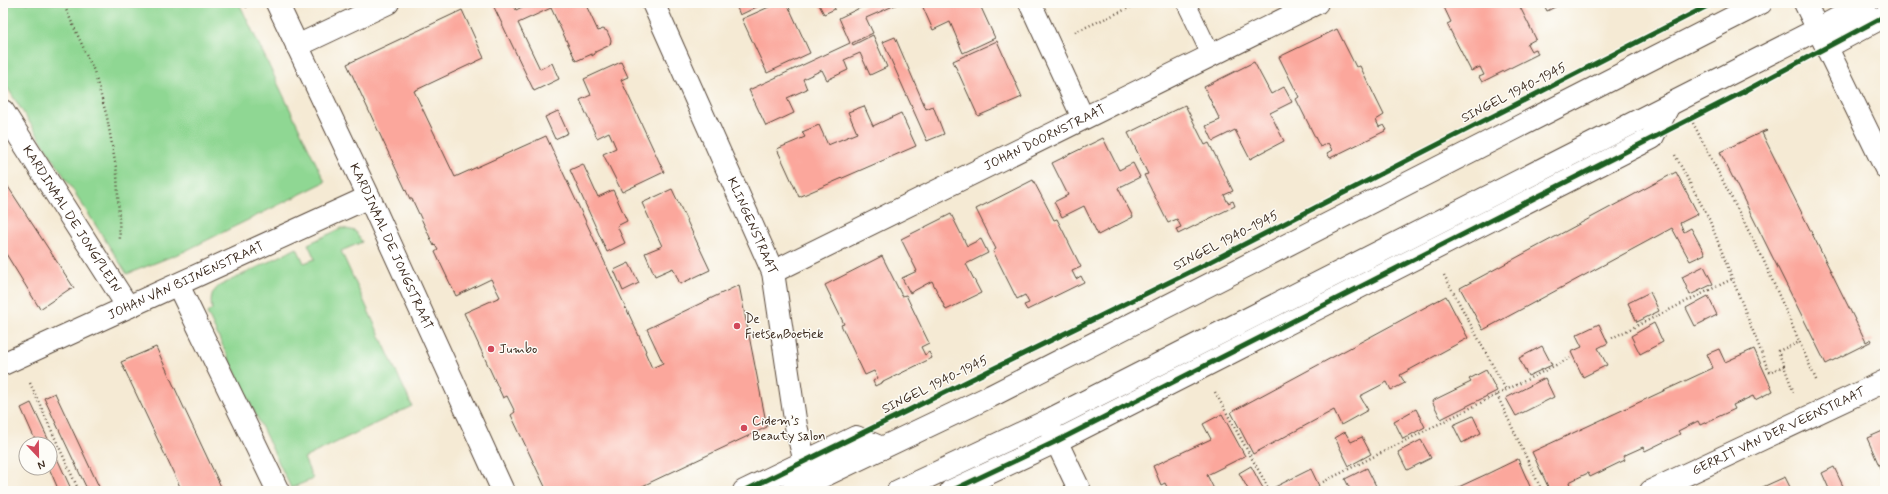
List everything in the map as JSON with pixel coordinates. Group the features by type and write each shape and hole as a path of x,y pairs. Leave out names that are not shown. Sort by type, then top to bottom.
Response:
{"street":[{"name":"KARDINAAL DE JONGSTRAAT","path":"277,3 369,197 503,491"},
{"path":"297,46 388,3"},
{"name":"KLINGENSTRAAT","path":"653,3 773,272 796,426 805,462"},
{"path":"1030,3 1083,118"},
{"name":"JOHAN DOORNSTRAAT","path":"773,272 1316,3"},
{"path":"792,491 991,396 1762,3"},
{"path":"1805,3 1885,167"},
{"path":"1822,38 1866,3"},
{"path":"898,491 1047,421 1669,105 1822,38 1885,16"},
{"path":"950,491 1057,441 1658,135 1669,105"},
{"name":"KARDINAAL DE JONGPLEIN","path":"3,111 128,308"},
{"name":"JOHAN VAN BIJNENSTRAAT","path":"11,361 369,197"},
{"path":"178,285 278,491"},
{"name":"GERRIT VAN DER VEENSTRAAT","path":"1651,491 1679,485 1804,419 1885,381"},
{"path":"1047,421 1080,491"},
{"path":"744,491 856,437 882,448"}],"lane":[{"path":"1186,3 1211,55"}],"path":[{"path":"63,3 94,71 107,117 117,173 121,258 106,273"},
{"path":"1049,44 1140,3"},
{"path":"1698,115 1658,135 1709,218 1769,372 1784,366"},
{"path":"1691,118 1763,259 1828,408"},
{"path":"1431,250 1506,390"},
{"path":"1612,338 1732,279"},
{"path":"1800,342 1778,351 1804,419"},
{"path":"1323,482 1570,358"},
{"path":"11,361 79,491"},
{"path":"1201,367 1270,491"},
{"path":"1497,395 1542,491"}],"green space":[{"path":"3,3 239,3 325,182 183,252 127,274 3,81"},
{"path":"342,228 355,231 362,242 341,251 412,406 304,458 313,479 291,488 207,313 212,309 212,296 214,291 219,286 297,248 304,263 315,259 308,244"}],"building":[{"path":"492,3 513,3 516,10 530,3 585,3 598,31 603,29 607,31 611,40 610,45 595,52 592,56 592,54 576,61 551,8 518,23 540,69 552,63 559,79 534,91"},
{"path":"735,3 765,3 740,15"},
{"path":"778,3 787,3 810,53 767,73 742,19"},
{"path":"818,3 832,3 835,9 824,14"},
{"path":"870,3 900,3 866,18 873,33 852,43 853,45 873,35 887,67 870,75 860,53 844,60 848,70 827,80 822,70 803,79 807,89 787,98 794,113 766,126 749,90 850,43 839,18"},
{"path":"921,3 979,3 995,38 963,53 950,22 933,30"},
{"path":"1442,3 1518,3 1536,39 1527,44 1531,51 1536,49 1538,54 1482,82 1479,77 1484,75 1480,67 1471,71 1447,24 1451,22"},
{"path":"1543,3 1563,3 1547,11"},
{"path":"462,10 484,58 414,91 455,177 546,136 646,351 645,352 652,368 663,363 647,329 739,285 767,427 632,491 547,491 511,415 515,412 507,396 503,398 464,313 500,297 491,279 456,296 435,252 438,250 435,245 434,246 412,199 410,199 347,64"},
{"path":"1337,29 1356,67 1360,66 1384,115 1376,120 1379,127 1384,125 1387,130 1330,158 1327,153 1332,150 1328,143 1320,147 1296,99 1299,97 1279,57"},
{"path":"895,37 926,109 933,106 944,134 927,141 883,42"},
{"path":"997,41 1022,97 978,116 953,61"},
{"path":"621,62 628,77 621,80 664,172 622,192 603,154 616,148 609,132 597,138 580,100 591,95 584,79"},
{"path":"1254,62 1271,94 1284,87 1292,102 1270,113 1284,141 1250,159 1235,130 1213,141 1206,126 1220,120 1204,87"},
{"path":"1185,105 1205,145 1209,143 1233,191 1224,195 1228,203 1233,201 1235,206 1178,234 1176,229 1181,227 1177,219 1168,223 1144,175 1148,174 1128,133"},
{"path":"864,106 873,126 901,113 916,146 799,197 777,149 805,137 802,132 819,125 828,145 857,133 848,112"},
{"path":"558,111 568,133 555,139 545,117"},
{"path":"1766,130 1767,131 1762,133 1866,342 1871,339 1872,341 1826,364 1720,152"},
{"path":"1103,138 1119,170 1133,163 1140,177 1118,188 1133,217 1098,235 1084,206 1062,217 1054,202 1068,195 1052,163"},
{"path":"583,164 598,197 613,190 627,221 617,226 625,243 607,252 570,170"},
{"path":"1676,172 1698,214 1680,223 1684,232 1691,228 1705,254 1690,261 1672,228 1483,330 1460,288"},
{"path":"3,179 74,288 72,290 71,288 40,309 3,249"},
{"path":"1033,180 1054,220 1057,219 1081,267 1072,271 1076,279 1081,276 1084,282 1027,310 1024,305 1029,303 1025,295 1017,299 993,251 996,249 976,209"},
{"path":"672,189 710,270 680,284 673,268 655,276 645,253 662,246 642,203"},
{"path":"951,214 967,246 981,239 988,253 966,264 981,293 946,310 932,281 910,293 902,278 917,271 901,239"},
{"path":"882,256 902,296 906,295 929,343 921,347 925,355 929,352 932,358 875,386 873,381 878,378 874,371 865,375 841,325 844,324 825,285"},
{"path":"629,263 639,283 623,291 614,270"},
{"path":"1704,266 1713,284 1690,295 1682,277"},
{"path":"1650,292 1659,311 1637,322 1628,303"},
{"path":"1446,296 1468,338 1400,375 1405,383 1391,390 1387,382 1360,396 1368,410 1341,425 1334,410 1253,454 1231,412"},
{"path":"1708,296 1717,315 1695,326 1686,308"},
{"path":"1654,323 1663,342 1640,354 1631,336"},
{"path":"1599,324 1608,343 1598,348 1607,365 1583,377 1571,352 1582,347 1576,335"},
{"path":"1542,346 1552,365 1528,376 1519,358"},
{"path":"156,347 223,491 182,491 121,362"},
{"path":"1719,349 1725,362 1754,349 1773,391 1755,400 1753,396 1733,405 1735,409 1700,425 1698,421 1678,431 1680,434 1645,451 1643,447 1623,456 1625,460 1590,477 1588,473 1569,482 1570,486 1559,491 1550,491 1532,452 1713,368 1707,354"},
{"path":"1486,370 1497,391 1441,419 1432,401 1471,382 1469,379"},
{"path":"1545,378 1554,397 1516,416 1506,398"},
{"path":"55,393 101,491 88,491 44,398"},
{"path":"31,403 47,436 33,436 21,408"},
{"path":"1416,409 1425,427 1403,439 1394,421"},
{"path":"1222,414 1245,456 1207,475 1215,491 1169,491 1165,483 1161,485 1153,466 1211,439 1203,424"},
{"path":"1473,416 1481,433 1462,443 1453,425"},
{"path":"1885,430 1885,479 1867,438"},
{"path":"1345,432 1351,442 1362,437 1371,454 1349,466 1335,438"},
{"path":"1421,440 1431,458 1407,470 1398,452"},
{"path":"1518,459 1532,491 1450,491 1489,473"},
{"path":"58,460 72,491 59,491 52,476 58,476"},
{"path":"1251,466 1265,491 1249,491 1239,473"},
{"path":"1834,467 1845,491 1830,491 1822,473"},
{"path":"1367,468 1376,486 1365,491 1351,491 1345,479"},
{"path":"1311,469 1319,486 1310,491 1275,491 1273,488"},
{"path":"1785,477 1792,491 1754,491"}],"cycle path":[{"name":"SINGEL 1940-1945","path":"744,491 1200,267 1713,3"},
{"path":"951,491 1057,441 1743,92 1885,16"}],"place":[{"name":"De FietsenBoetiek","path":"737,326"},
{"name":"Jumbo","path":"491,349"},
{"name":"Cidem’s Beauty salon","path":"744,428"}]}
